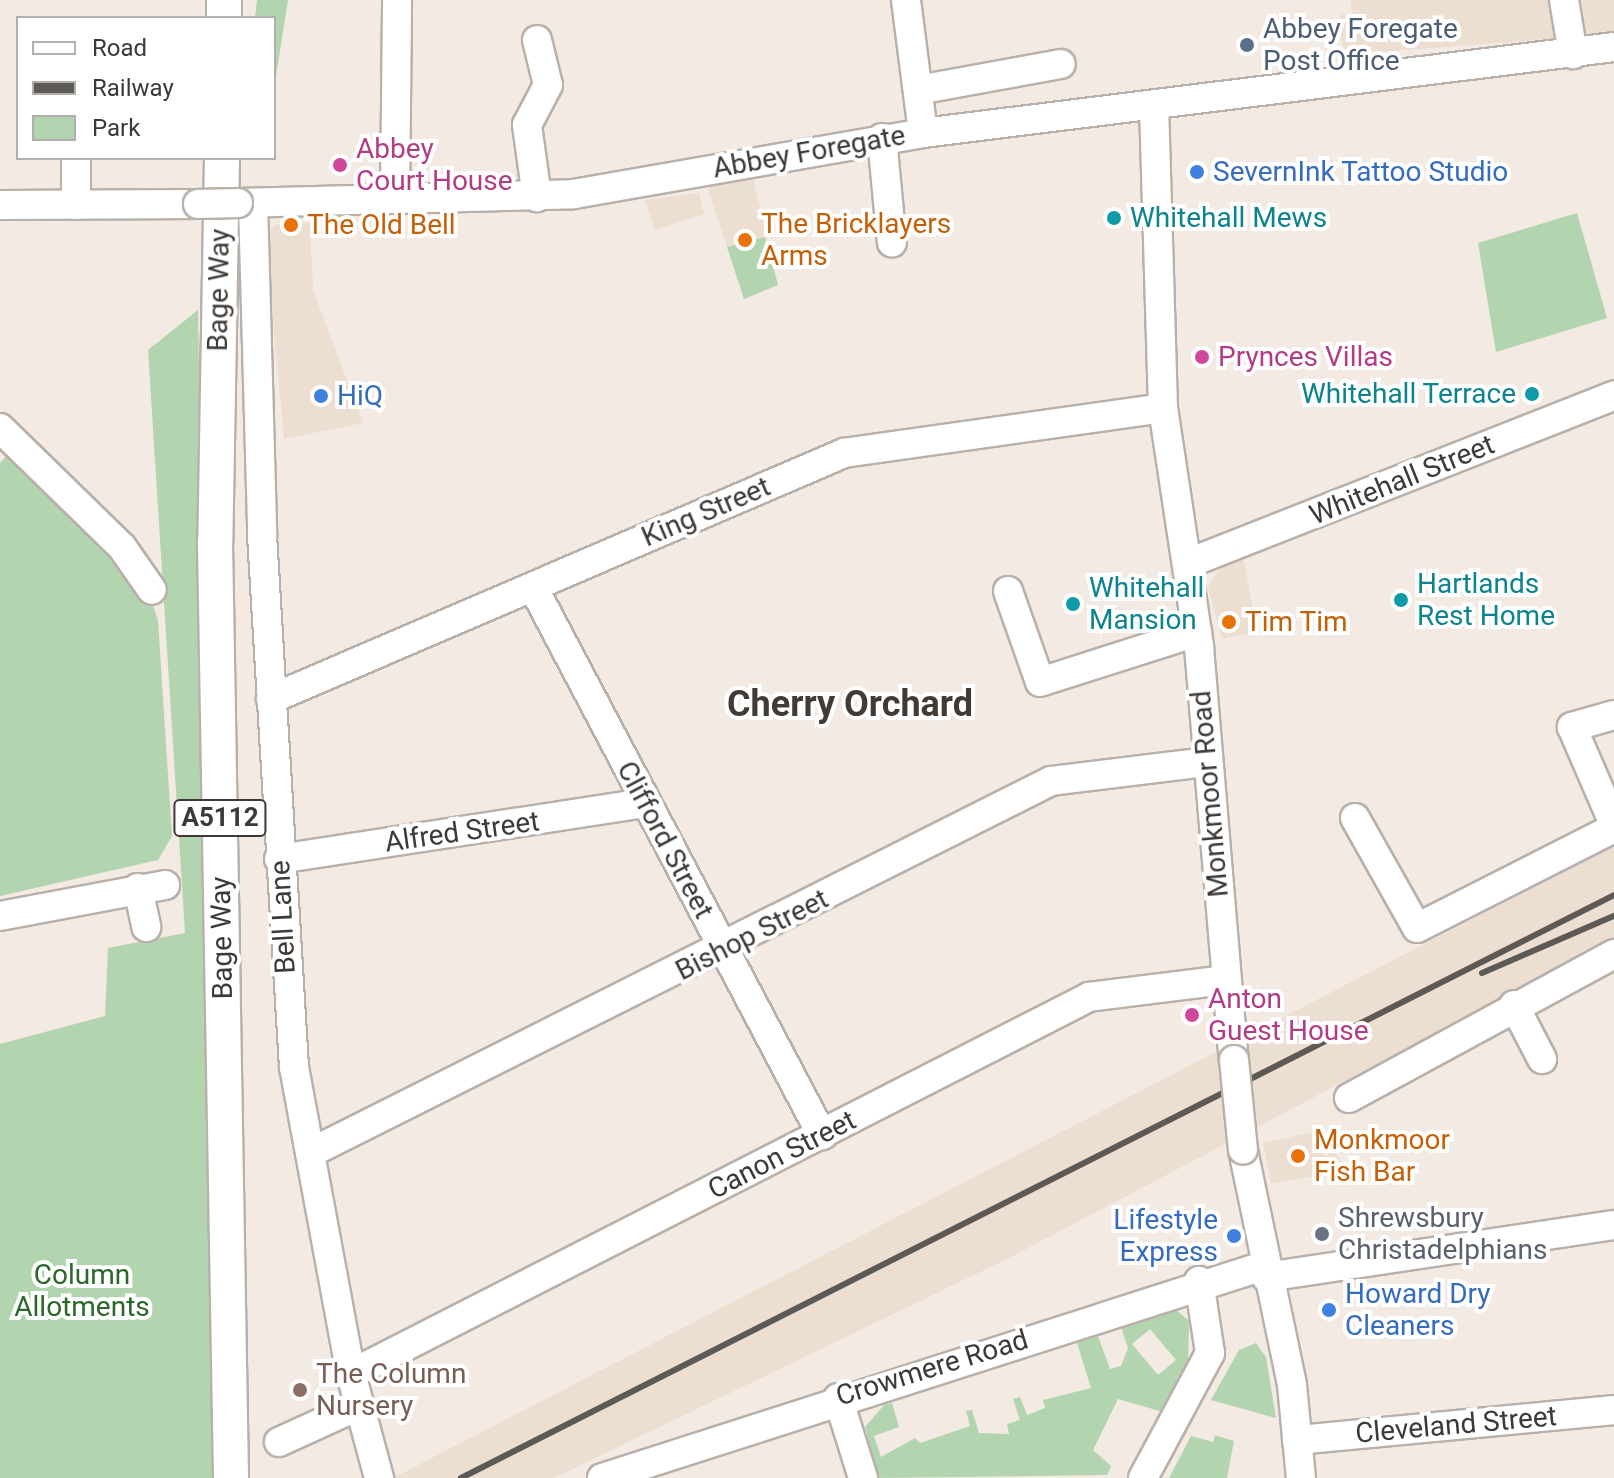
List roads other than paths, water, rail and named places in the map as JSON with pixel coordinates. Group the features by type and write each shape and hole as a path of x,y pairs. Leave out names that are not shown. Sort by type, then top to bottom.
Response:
{"main road":[{"name":"Bage Way","path":"222,160 215,542 231,1478"}],"street":[{"path":"395,199 397,0"},
{"path":"906,0 923,133"},
{"path":"1564,0 1573,54"},
{"path":"537,40 548,85 527,125 537,197"},
{"name":"Abbey Foregate","path":"0,205 537,197 882,138 1614,47"},
{"path":"918,90 1061,64"},
{"name":"Monkmoor Road","path":"1154,105 1163,408 1189,563 1197,632 1206,762 1243,1150 1297,1440 1301,1478"},
{"path":"882,138 892,243"},
{"path":"76,160 76,205"},
{"name":"Bell Lane","path":"246,203 279,859 294,1067 351,1374 379,1478"},
{"name":"Whitehall Street","path":"1189,563 1614,396"},
{"name":"King Street","path":"271,699 844,453 1163,408"},
{"path":"0,428 122,547 152,590"},
{"name":"Clifford Street","path":"533,587 644,803 822,1135"},
{"path":"1008,591 1040,682 1197,632"},
{"path":"1356,837 1417,928 1614,826 1572,727 1614,715"},
{"name":"Bishop Street","path":"310,1153 724,950 1051,781 1206,762"},
{"name":"Alfred Street","path":"279,859 644,803"},
{"path":"0,916 152,887 146,927"},
{"path":"1349,1098 1514,1005 1614,954"},
{"name":"Canon Street","path":"351,1374 1089,997 1226,980"},
{"path":"1514,1005 1542,1059"},
{"name":"Crowmere Road","path":"602,1478 1199,1281 1614,1225"},
{"path":"1143,1478 1210,1353 1199,1281"},
{"path":"838,1398 863,1478"},
{"path":"279,1442 358,1406"},
{"name":"Cleveland Street","path":"1297,1440 1614,1410"}],"railway":[{"path":"461,1478 1614,895"},
{"path":"1482,973 1614,916"}],"place":[{"name":"Abbey Foregate Post Office","path":"1247,45"},
{"name":"Abbey Court House","path":"340,165"},
{"name":"SevernInk Tattoo Studio","path":"1197,172"},
{"name":"Whitehall Mews","path":"1114,218"},
{"name":"The Old Bell","path":"291,225"},
{"name":"The Bricklayers Arms","path":"745,240"},
{"name":"Prynces Villas","path":"1202,357"},
{"name":"Whitehall Terrace","path":"1532,394"},
{"name":"HiQ","path":"321,396"},
{"name":"Hartlands Rest Home","path":"1401,600"},
{"name":"Whitehall Mansion","path":"1073,604"},
{"name":"Tim Tim","path":"1229,622"},
{"name":"Anton Guest House","path":"1192,1015"},
{"name":"Monkmoor Fish Bar","path":"1298,1156"},
{"name":"Shrewsbury Christadelphians","path":"1322,1234"},
{"name":"Lifestyle Express","path":"1234,1236"},
{"name":"Howard Dry Cleaners","path":"1329,1310"},
{"name":"The Column Nursery","path":"300,1390"}],"district":[{"name":"Cherry Orchard","path":"850,705"}],"park label":[{"name":"Column Allotments","path":"82,1291"}]}
